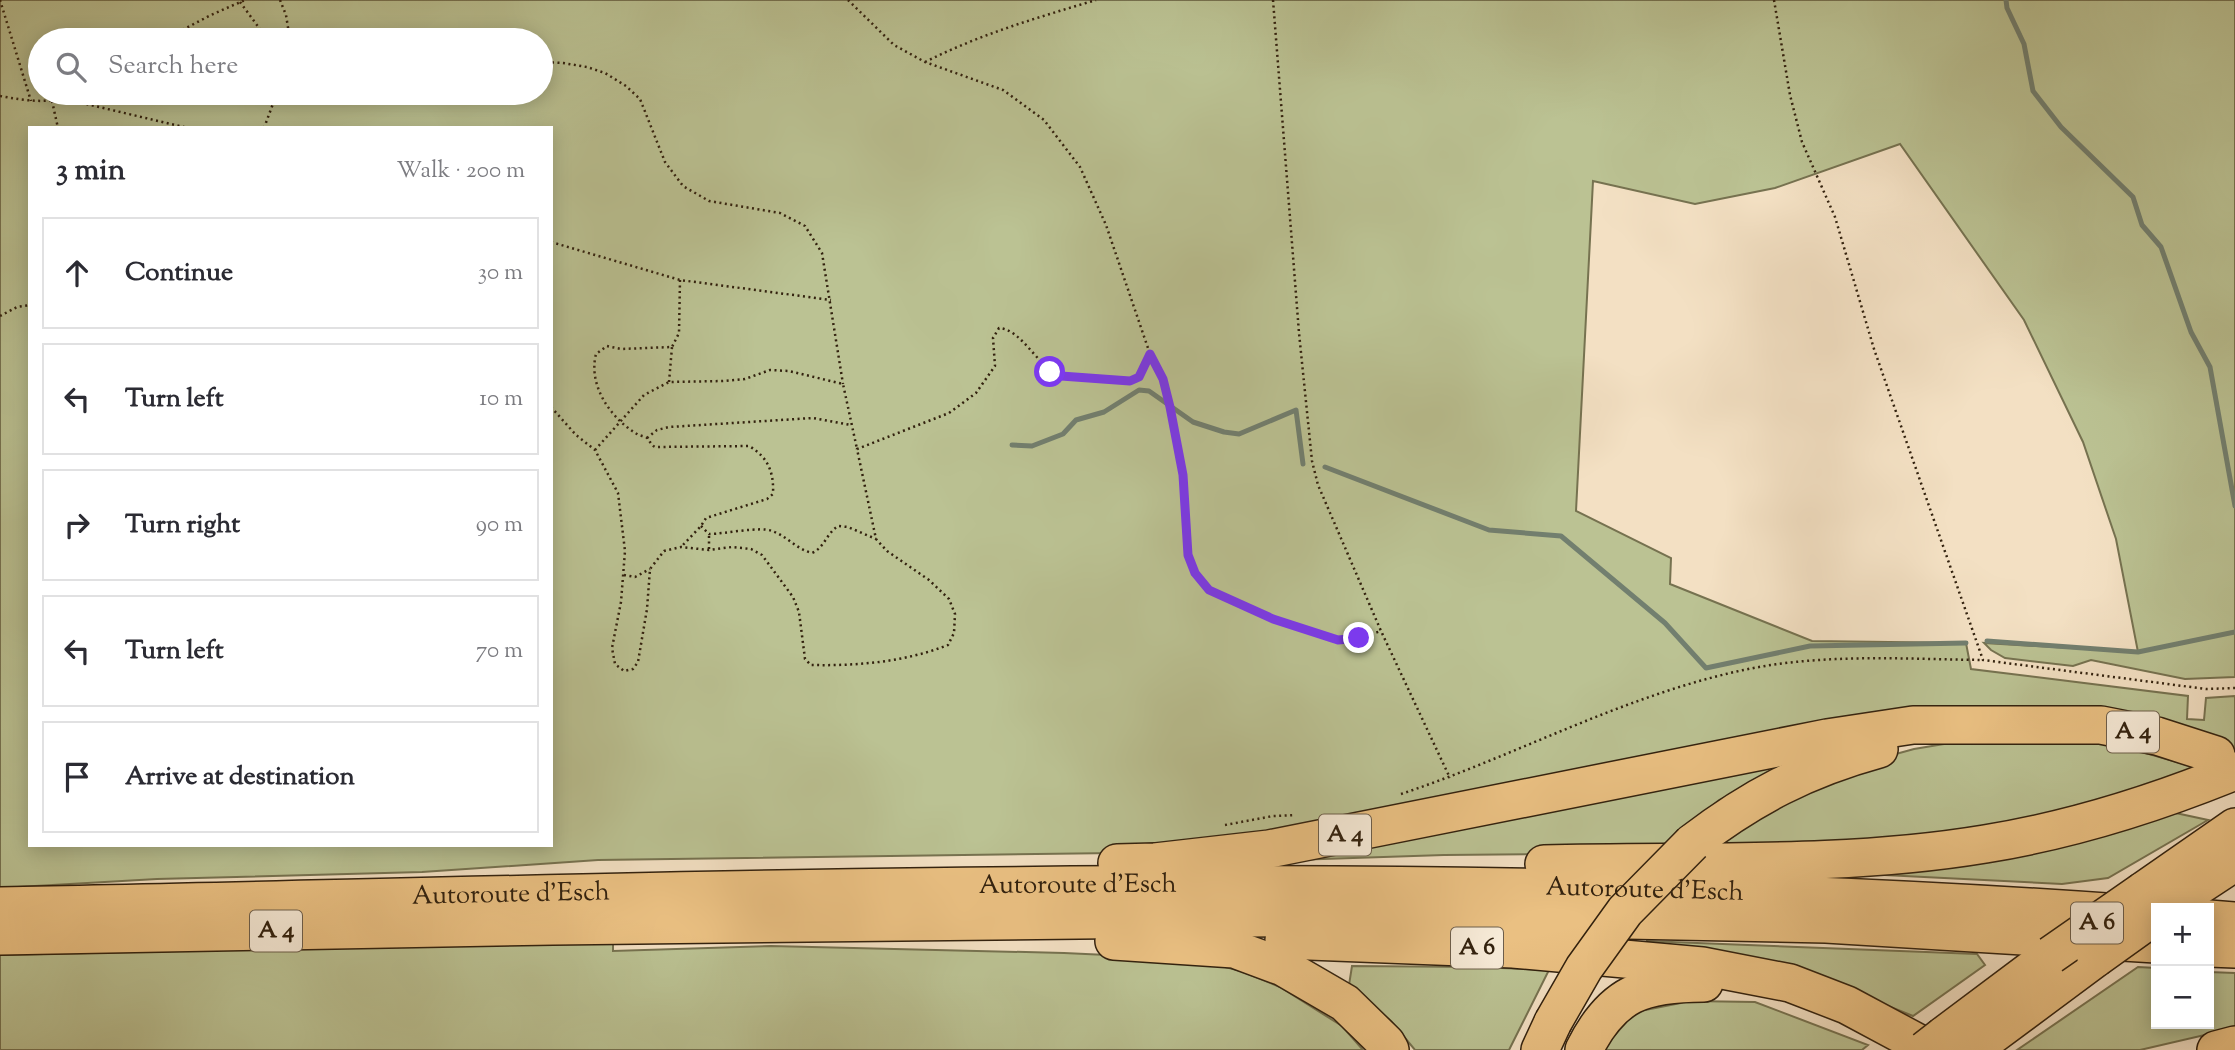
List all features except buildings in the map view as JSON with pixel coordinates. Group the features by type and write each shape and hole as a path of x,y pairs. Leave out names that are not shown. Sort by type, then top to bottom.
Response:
{"highway":[{"path":"1546,1036 1584,968 1625,911 1692,843 1732,812 1786,782 1842,759 1979,725"},
{"name":"A 4","path":"706,892 771,873 1155,862 1269,849 1827,738 1913,726 2101,725 2157,736 2219,763"},
{"name":"A 4","path":"1031,887 1130,872 1796,860 1906,854 1985,844 2067,828 2170,797 2219,763"},
{"name":"A 6","path":"2172,903 2235,827"},
{"name":"A 6","path":"2175,903 2235,862"},
{"name":"Autoroute d'Esch","path":"0,906 706,892 1421,884 2151,907"},
{"name":"A 6","path":"1943,1046 2051,955 2151,914"},
{"name":"Autoroute d'Esch","path":"0,936 1424,916 1812,923 2151,944"},
{"name":"Autoroute d'Esch","path":"2214,917 2235,921"},
{"path":"1007,920 1090,940 1234,949 1283,967 1345,1003 1390,1050"},
{"name":"A 6","path":"1007,920 1093,932 1513,949 1702,965 1790,983 1943,1046"},
{"name":"A 6","path":"1943,1046 2096,958 2151,920"},
{"path":"2214,948 2235,949"},
{"path":"1584,1050 1594,1029 1611,1009 1634,992 1670,983 1723,983 1783,997 1840,1016 1905,1050"},
{"path":"2216,1050 2235,1045"}],"path":[{"path":"0,0 28,92"},
{"path":"187,28 245,0"},
{"path":"280,0 288,28"},
{"path":"848,0 894,45 925,62 1003,90 1044,120 1080,167 1106,225 1150,354 1163,379 1183,475 1188,555 1195,573 1209,590 1273,619 1338,640 1359,638 1381,631"},
{"path":"925,62 1003,27 1096,0"},
{"path":"1273,0 1299,333 1312,461 1318,485 1381,631 1450,778"},
{"path":"1774,0 1790,95 1802,142 1835,217 1874,348 1983,660"},
{"path":"240,2 259,28"},
{"path":"553,63 587,67 605,73 640,99 665,162 684,186 709,201 780,213 805,226 822,253 843,384 877,539 887,551 929,580 949,599 955,614 954,633 948,645 908,658 843,665 811,665 805,659 799,612 793,597 762,555 751,548 709,550 681,547 664,551 650,569 635,577 623,575"},
{"path":"0,96 28,101"},
{"path":"53,105 58,126"},
{"path":"90,105 180,126"},
{"path":"265,126 273,105"},
{"path":"553,243 680,280 831,300"},
{"path":"669,382 672,347 678,333 680,280"},
{"path":"0,316 17,307 28,305"},
{"path":"857,449 948,413 976,393 995,366 993,338 999,328 1012,331 1050,372 1061,376 1130,381 1139,377 1150,354"},
{"path":"672,347 621,349 607,346 596,354 592,368 595,385 602,398 637,435 647,438 650,443 661,448 749,446 761,453 769,465 774,494 768,499 706,518 681,547"},
{"path":"595,450 644,395 669,382 745,379 770,370 789,370 843,384"},
{"path":"553,409 576,435 595,450 618,493 625,551 621,602 612,648 615,664 624,671 633,669 638,662 647,609 650,569"},
{"path":"647,438 657,430 669,427 813,418 851,425"},
{"path":"701,526 709,534 772,530 800,550 812,553 821,549 829,532 838,526 848,527 877,539"},
{"path":"709,534 709,550"},
{"path":"1391,797 1450,778 1624,705 1741,670 1816,660 1983,660 2206,689 2235,688"},
{"path":"1222,826 1273,816 1296,815"}],"green space":[{"path":"0,0 2235,0 2235,677 2185,679 2091,660 2073,666 2005,658 1984,643 2138,652 2116,539 2083,442 2024,320 1900,144 1775,188 1695,204 1593,181 1576,511 1671,558 1670,584 1812,641 1966,643 1971,669 2188,696 2187,719 2204,720 2206,698 2235,696 2235,760 1984,835 1707,851 1724,836 1845,768 1914,749 1980,738 2049,736 2121,746 2201,769 2050,710 1793,764 1719,800 1655,853 1444,855 1261,861 1116,853 598,860 422,872 157,879 0,888"},
{"path":"2171,812 2208,820 2108,878 2062,884 1804,871"},
{"path":"613,941 613,951 771,946 1193,959 1241,971 1280,987 1342,1026 1363,1050 0,1050 0,955"},
{"path":"1646,941 1977,954 1985,965 1913,1016 1781,963"},
{"path":"1352,966 1549,970 1509,1050 1415,1050 1391,1021 1349,985"},
{"path":"2138,967 2151,968 2151,1029 2214,1029 2214,972 2235,973 2235,1028 2140,1050 2017,1050"},
{"path":"1691,1001 1755,1002 1868,1045 1862,1050 1602,1050 1635,1012"}],"waterway":[{"path":"2006,0 2007,8 2024,44 2033,91 2061,127 2133,197 2142,225 2161,247 2191,332 2210,367 2235,506"},
{"path":"1012,445 1032,446 1063,434 1076,420 1104,412 1139,390 1149,391 1193,422 1239,434 1296,410 1303,464"},
{"path":"1325,467 1489,530 1561,536 1665,623 1706,668 1810,646 1966,643"},
{"path":"1987,641 2138,652 2235,632"}],"route":[{"path":"1050,372 1061,376 1130,381 1139,377 1150,354 1163,379 1170,407 1183,475 1188,555 1195,573 1209,590 1273,619 1338,640 1359,638"}]}
